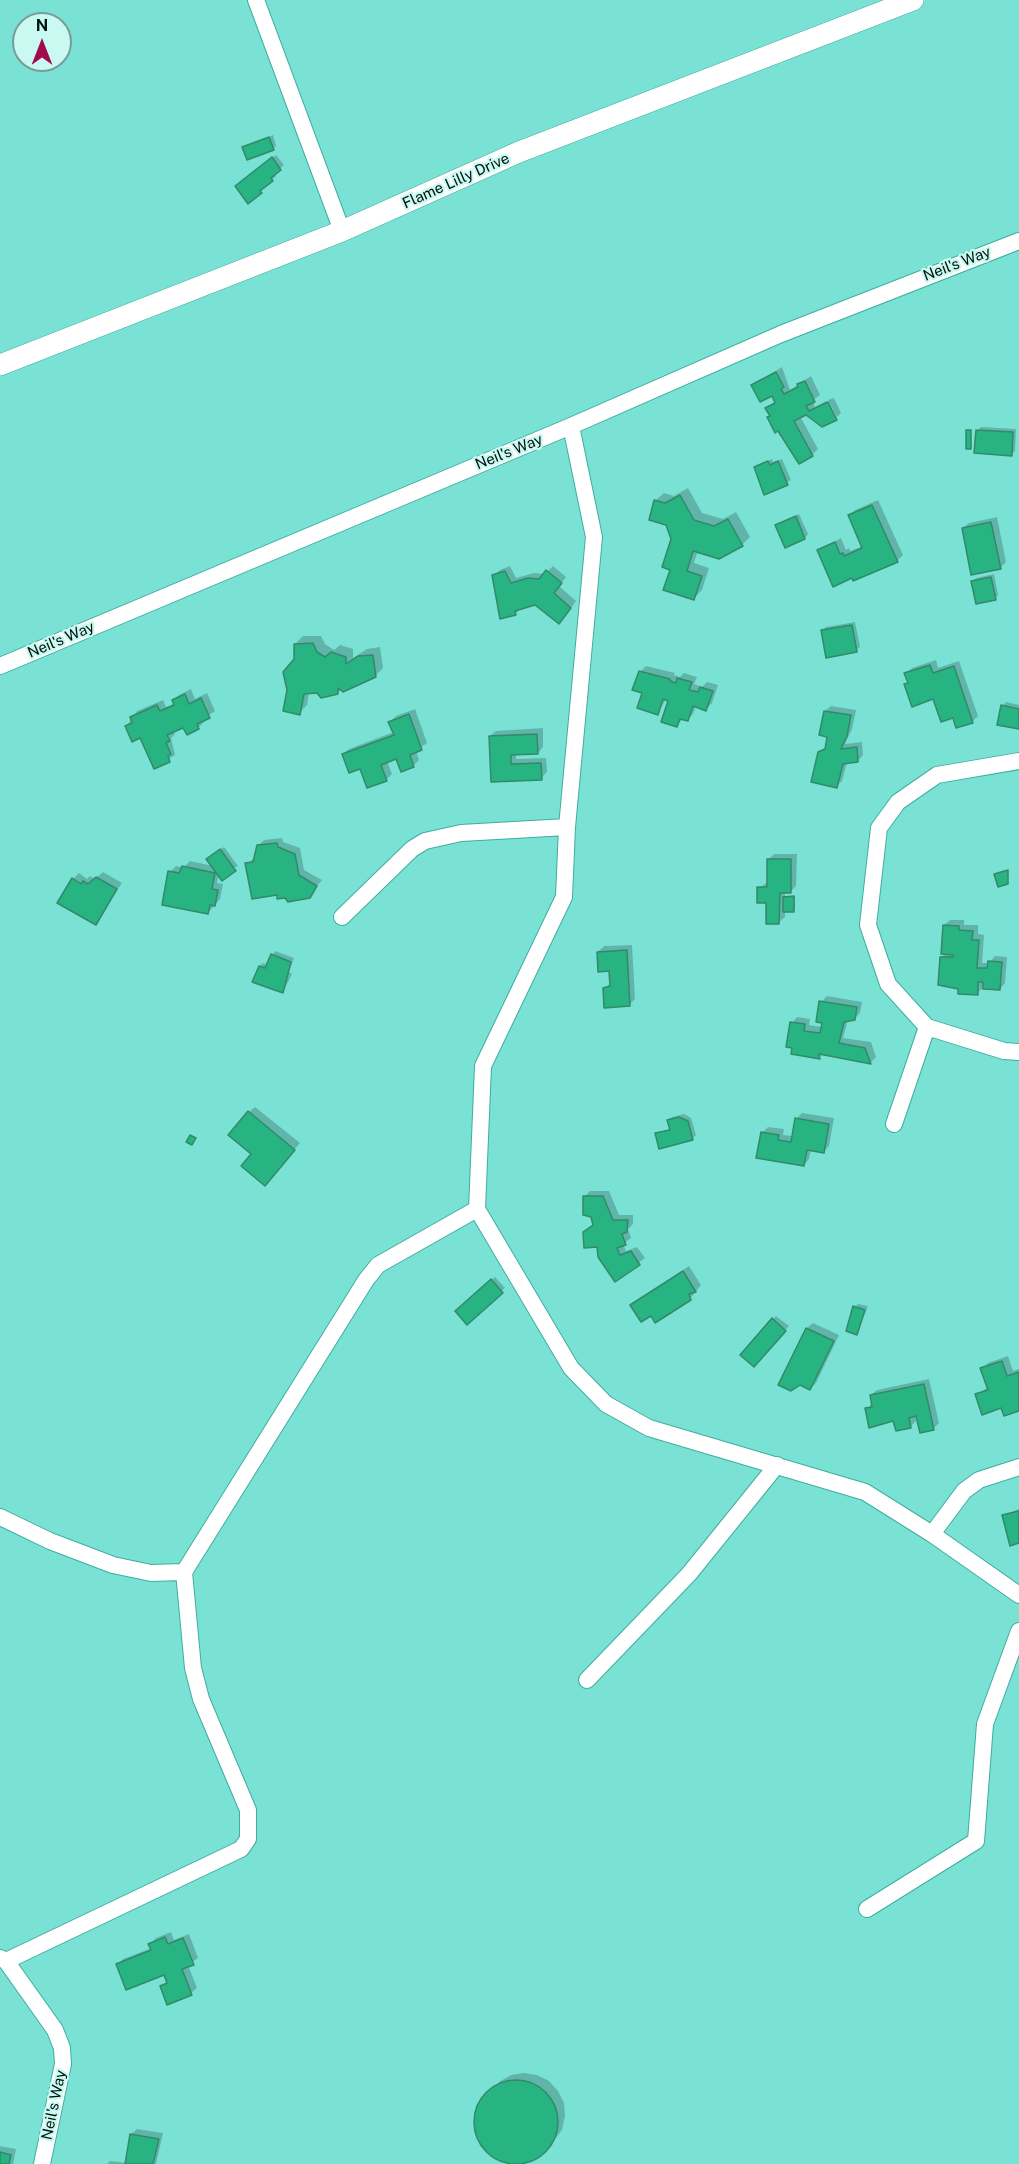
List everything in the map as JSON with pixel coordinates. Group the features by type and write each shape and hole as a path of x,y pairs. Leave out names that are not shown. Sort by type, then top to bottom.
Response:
{"street":[{"path":"256,0 342,231"},
{"name":"Flame Lilly Drive","path":"0,365 342,231 519,152 913,0"},
{"name":"Neil's Way","path":"0,666 571,426 780,334 1019,241"},
{"path":"571,426 594,537 567,827 564,897 483,1066 477,1209 571,1368 606,1404 649,1428 865,1492 932,1534 1019,1595"},
{"path":"1019,761 938,775 898,802 879,828 868,925 888,984 927,1027 1004,1051 1019,1053"},
{"path":"342,917 412,849 425,841 461,833 567,827"},
{"path":"894,1124 927,1027"},
{"path":"3,1960 240,1849 248,1839 248,1810 201,1699 196,1678 184,1572 366,1280 378,1265 477,1209"},
{"path":"587,1680 689,1574 777,1465"},
{"path":"932,1534 964,1491 979,1480 1019,1467"},
{"path":"0,1516 50,1540 113,1565 150,1573 184,1572"},
{"path":"867,1909 976,1841 985,1724 1019,1631"},
{"name":"Neil's Way","path":"3,1960 55,2030 62,2048 63,2064 42,2164"}],"building":[{"path":"269,137 274,150 247,160 242,147"},
{"path":"272,157 281,170 271,178 273,181 260,191 262,193 248,204 235,186"},
{"path":"776,372 784,387 781,389 784,394 805,381 815,402 806,406 809,411 828,402 837,420 822,427 806,415 794,421 813,456 799,464 778,431 775,433 767,417 770,416 765,408 775,403 772,396 760,402 751,385"},
{"path":"966,430 971,430 971,449 966,449"},
{"path":"976,430 1013,432 1012,456 974,453"},
{"path":"768,461 770,465 778,461 788,485 764,495 754,467"},
{"path":"680,495 694,520 714,526 728,519 743,546 719,559 693,551 687,571 702,576 694,600 663,590 670,570 662,567 671,539 666,525 649,520 654,500 665,503"},
{"path":"872,505 898,562 833,587 817,550 835,542 840,554 843,553 844,556 862,548 848,515"},
{"path":"796,516 805,539 785,548 775,525"},
{"path":"991,522 1001,569 971,575 962,528"},
{"path":"546,570 562,583 554,593 571,608 559,624 535,605 515,611 516,615 500,619 492,575 505,571 511,583 528,578 539,579"},
{"path":"991,577 996,600 976,604 971,581"},
{"path":"852,625 857,652 826,658 821,630"},
{"path":"313,643 317,652 325,657 331,652 346,657 346,664 358,656 373,655 376,677 343,692 338,688 338,694 321,698 317,693 304,694 300,715 283,711 287,690 283,672 294,659 294,644"},
{"path":"930,665 933,673 954,666 973,723 956,728 953,718 941,722 933,699 912,707 904,684 908,683 904,673"},
{"path":"639,671 670,679 676,683 677,678 692,682 689,690 698,692 700,687 713,691 706,711 693,706 688,721 680,719 677,727 661,722 668,701 663,699 658,715 637,708 642,693 632,690"},
{"path":"185,694 189,704 201,698 210,718 197,724 199,729 187,735 183,728 167,735 170,741 166,743 171,754 168,756 170,762 154,769 140,738 132,742 125,726 132,723 130,717 157,705 160,711 174,705 172,700"},
{"path":"1001,705 1019,709 1019,729 997,725"},
{"path":"824,711 851,715 847,736 841,749 857,747 858,762 843,764 837,788 811,782 818,752 825,749 827,737 819,735"},
{"path":"409,714 422,750 410,755 414,767 401,772 396,759 381,765 387,781 367,788 360,769 349,773 342,754 394,735 388,722"},
{"path":"537,734 538,754 511,755 511,764 541,763 542,780 491,782 489,736"},
{"path":"277,843 278,847 295,854 299,875 317,886 310,898 288,902 285,898 277,899 277,895 252,899 245,863 253,862 257,845"},
{"path":"220,849 236,871 222,881 206,859"},
{"path":"767,859 791,859 791,893 780,893 779,924 766,924 766,903 757,903 757,887 767,887"},
{"path":"182,866 215,873 212,889 218,890 215,906 210,905 208,914 162,905 168,871 179,873"},
{"path":"1008,870 1008,884 998,887 994,874"},
{"path":"96,877 117,889 96,925 57,903 72,878 81,884 83,881 88,884"},
{"path":"794,896 794,912 783,912 783,897"},
{"path":"943,925 959,926 959,930 973,931 972,940 979,940 977,968 987,968 988,961 1002,962 1000,990 983,989 983,982 978,982 978,995 958,994 958,989 938,985 940,957 953,957 953,955 941,954"},
{"path":"627,950 630,1006 604,1008 603,988 610,986 609,971 598,972 597,952"},
{"path":"271,954 291,962 283,993 252,982 259,966 265,968"},
{"path":"819,1001 857,1007 855,1020 844,1022 839,1043 865,1048 871,1064 819,1054 820,1059 791,1054 792,1048 786,1047 790,1022 805,1024 804,1031 820,1033 822,1023 816,1022"},
{"path":"248,1111 295,1150 265,1186 241,1166 251,1154 228,1135"},
{"path":"679,1117 688,1121 693,1140 659,1149 655,1133 670,1130 667,1120"},
{"path":"795,1118 829,1124 824,1153 807,1150 804,1166 756,1158 761,1132 779,1135 778,1140 791,1142"},
{"path":"190,1135 196,1138 192,1145 186,1142"},
{"path":"583,1196 603,1196 613,1220 628,1220 627,1232 622,1234 626,1245 617,1248 620,1255 631,1251 640,1265 615,1282 598,1257 597,1247 584,1248 583,1232 593,1225 591,1217 583,1215"},
{"path":"683,1271 696,1292 689,1294 691,1300 655,1323 651,1316 641,1322 630,1305"},
{"path":"491,1279 503,1293 467,1325 455,1311"},
{"path":"853,1306 865,1310 857,1335 846,1331"},
{"path":"772,1318 786,1331 754,1367 740,1355"},
{"path":"806,1328 834,1341 810,1390 800,1385 791,1391 778,1385"},
{"path":"1002,1361 1007,1376 1019,1372 1019,1411 1004,1416 1001,1408 982,1415 975,1394 988,1390 980,1368"},
{"path":"924,1384 934,1430 920,1433 916,1416 909,1418 911,1428 896,1431 893,1421 869,1428 865,1408 872,1407 870,1395"},
{"path":"1019,1511 1019,1543 1010,1546 1002,1515"},
{"path":"165,1937 168,1944 183,1938 194,1965 182,1969 192,1995 167,2005 160,1986 167,1983 164,1975 126,1990 116,1964 151,1950 148,1944"},
{"path":"516,2080 532,2083 546,2092 555,2106 558,2122 555,2138 546,2152 532,2161 516,2164 500,2161 486,2152 477,2138 474,2122 477,2106 486,2092 500,2083"},
{"path":"130,2134 159,2139 153,2164 125,2164"},
{"path":"0,2152 11,2155 9,2164 0,2164"}]}
